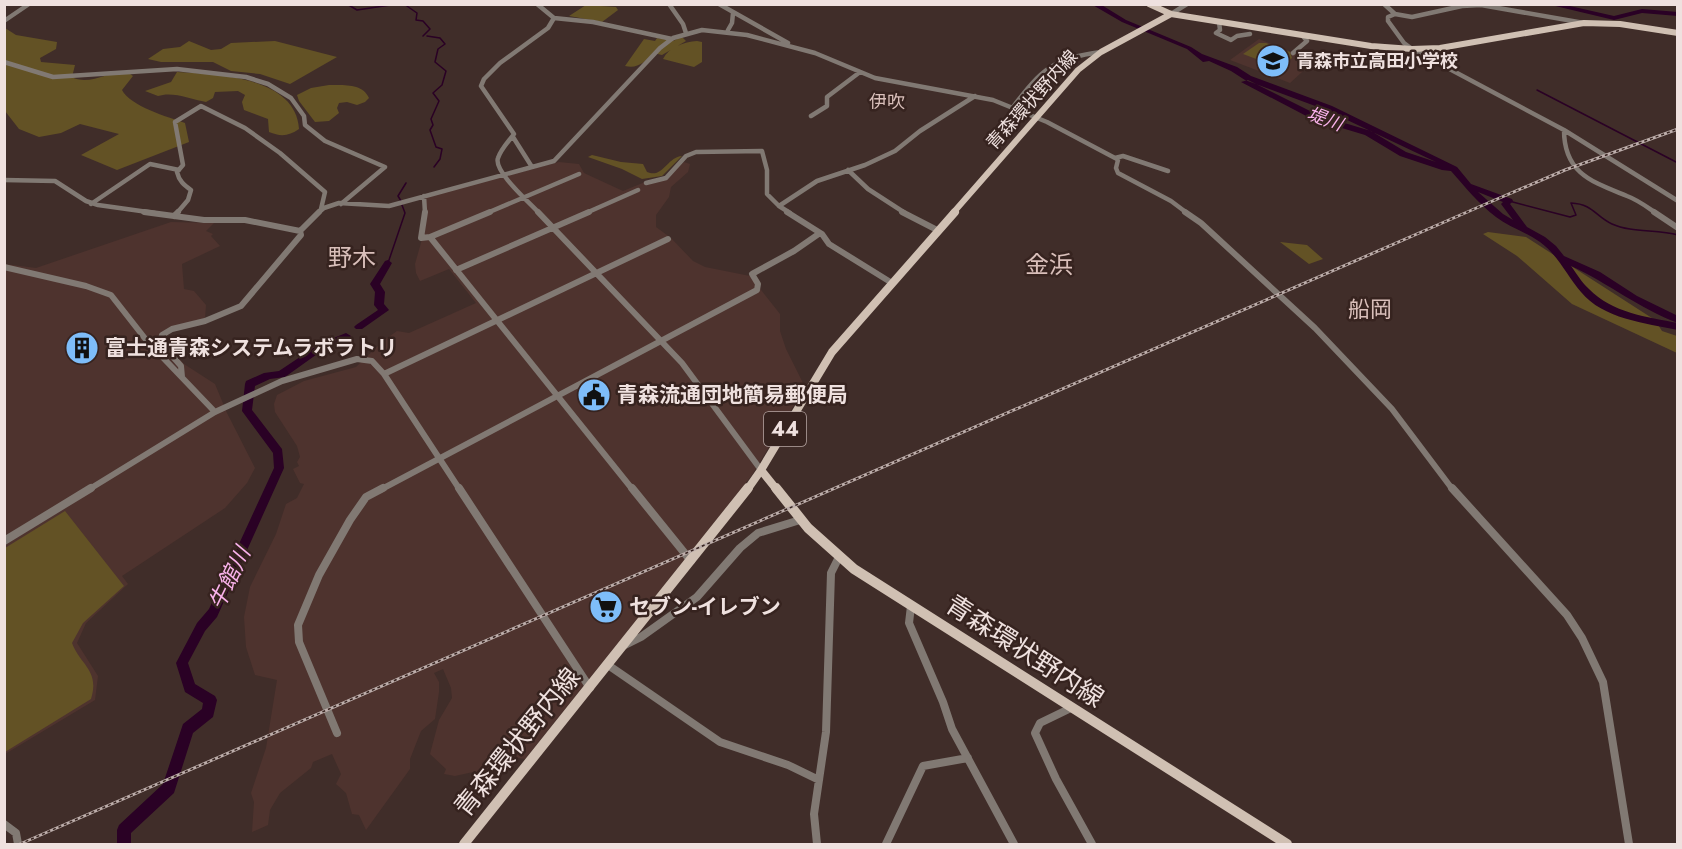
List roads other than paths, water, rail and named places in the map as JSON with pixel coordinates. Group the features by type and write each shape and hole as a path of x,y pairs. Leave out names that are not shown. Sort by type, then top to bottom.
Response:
{"main road":[{"path":"1149,4 1171,14 1371,46 1412,49 1440,48 1584,23 1620,24 1677,33"},
{"name":"青森環状野内線","path":"464,844 761,470 832,352 1086,62 1171,14"},
{"name":"青森環状野内線","path":"761,470 800,520 839,557 911,606 1287,844"}],"street":[{"path":"4,21 29,4"},
{"path":"537,4 549,11 554,18 593,22 673,39"},
{"path":"669,4 683,24 686,33"},
{"path":"719,4 792,47"},
{"path":"1171,14 1187,4"},
{"path":"1384,4 1395,14 1418,18 1460,5 1498,7 1584,23"},
{"path":"728,30 732,23 733,13"},
{"path":"1395,14 1388,17 1390,25 1412,49 1564,130 1677,201"},
{"path":"532,167 513,137 513,131 481,86 482,80 491,71 548,28 554,18"},
{"path":"1219,22 1220,30 1216,33 1218,35 1231,40 1237,36 1250,34"},
{"path":"182,377 181,366 160,342 162,335 172,329 192,325 241,306 284,257 301,234 300,231 321,209 341,204 378,208 554,161 660,48 686,33 728,30 818,54 860,72 892,82 944,89 1013,106 1070,132 1115,158 1118,160 1116,168 1118,173 1171,201 1201,223 1323,336 1392,409 1452,488 1567,615 1582,638 1603,682 1629,844"},
{"path":"1293,53 1307,41 1302,35"},
{"path":"1013,106 1034,79 1053,67 1088,53 1101,52"},
{"path":"4,62 53,77 177,69 230,74 268,84 291,98 304,116 305,125 310,131 325,141 385,167 341,204"},
{"path":"811,116 826,106 827,97 860,72"},
{"path":"779,206 817,181 895,151 920,131 975,96"},
{"path":"174,216 191,194 191,190 182,184 178,177 183,165 175,122 201,105 245,128 291,162 325,192 321,209"},
{"path":"1564,130 1563,138 1567,153 1587,179 1642,203 1677,228"},
{"path":"513,137 497,160 503,175 696,379 761,470"},
{"path":"646,183 666,177 686,156 696,152 762,151 767,194 779,206 820,233 829,244 892,283"},
{"path":"1115,158 1123,156 1168,171"},
{"path":"91,204 150,164 179,170"},
{"path":"848,170 863,185 891,205 939,231"},
{"path":"424,196 425,217 421,238 430,237 579,174"},
{"path":"4,180 55,181 91,204 220,221 245,220 300,231"},
{"path":"456,270 639,190"},
{"path":"337,734 299,642 297,631 303,611 366,497 757,290 758,284 752,275 754,272 794,251 820,233"},
{"path":"430,237 691,561"},
{"path":"384,374 668,239"},
{"path":"4,267 86,286 111,295 147,341 215,412"},
{"path":"4,541 234,402 258,391 357,359 372,360 384,374 590,688"},
{"path":"623,646 641,637 697,597 740,548 758,533 800,520"},
{"path":"817,844 814,814 826,732 831,573 839,557"},
{"path":"911,606 909,623 943,702 952,729 1014,844"},
{"path":"608,665 720,742 788,765 819,780"},
{"path":"1071,708 1043,720 1036,727 1035,733 1056,779 1092,844"},
{"path":"886,844 923,766 954,763 968,758"},
{"path":"4,824 16,833 18,844"}],"waterway":[{"path":"347,4 357,10 397,4"},
{"path":"404,4 417,13 416,20 423,21 430,29 423,36"},
{"name":"堤川","path":"1094,4 1124,21 1189,48 1206,60"},
{"path":"1550,4 1614,18 1642,11 1678,14"},
{"path":"427,36 440,38 445,44 438,49 435,62 446,71 442,85 433,93 439,101 431,119 433,125 430,130 436,147 442,149 440,159 434,167"},
{"name":"堤川","path":"1201,56 1234,69 1248,78 1329,108 1454,169 1476,195 1500,216 1542,239 1553,248 1585,291 1599,303 1629,316 1678,327"},
{"name":"堤川","path":"1245,82 1315,117 1368,133 1403,154 1445,168"},
{"path":"1537,90 1678,163"},
{"path":"401,201 398,196 406,183"},
{"path":"1470,186 1509,201 1505,204 1523,226"},
{"path":"1509,201 1570,217 1576,215 1571,203 1578,204 1620,227 1678,235"},
{"path":"388,263 405,213 402,205"},
{"name":"堤川","path":"1563,259 1597,274 1634,298 1678,320"},
{"name":"牛館川","path":"359,327 384,310 379,305 380,292 375,284 388,263"},
{"name":"牛館川","path":"124,844 124,830 169,788 188,729 208,712 210,700 190,688 182,663 201,627 213,613 279,468 278,452 247,411 250,384 268,376 281,374 324,345 346,336"}],"railway":[{"path":"20,844 1481,206 1565,170 1678,129"}],"place":[{"name":"青森市立高田小学校","path":"1273,61"},
{"name":"富士通青森システムラボラトリ","path":"82,348"},
{"name":"青森流通団地簡易郵便局","path":"594,395"},
{"name":"セブン-イレブン","path":"606,607"}],"district":[{"name":"伊吹","path":"887,102"},
{"name":"野木","path":"352,257"},
{"name":"金浜","path":"1049,264"},
{"name":"船岡","path":"1370,309"}]}
